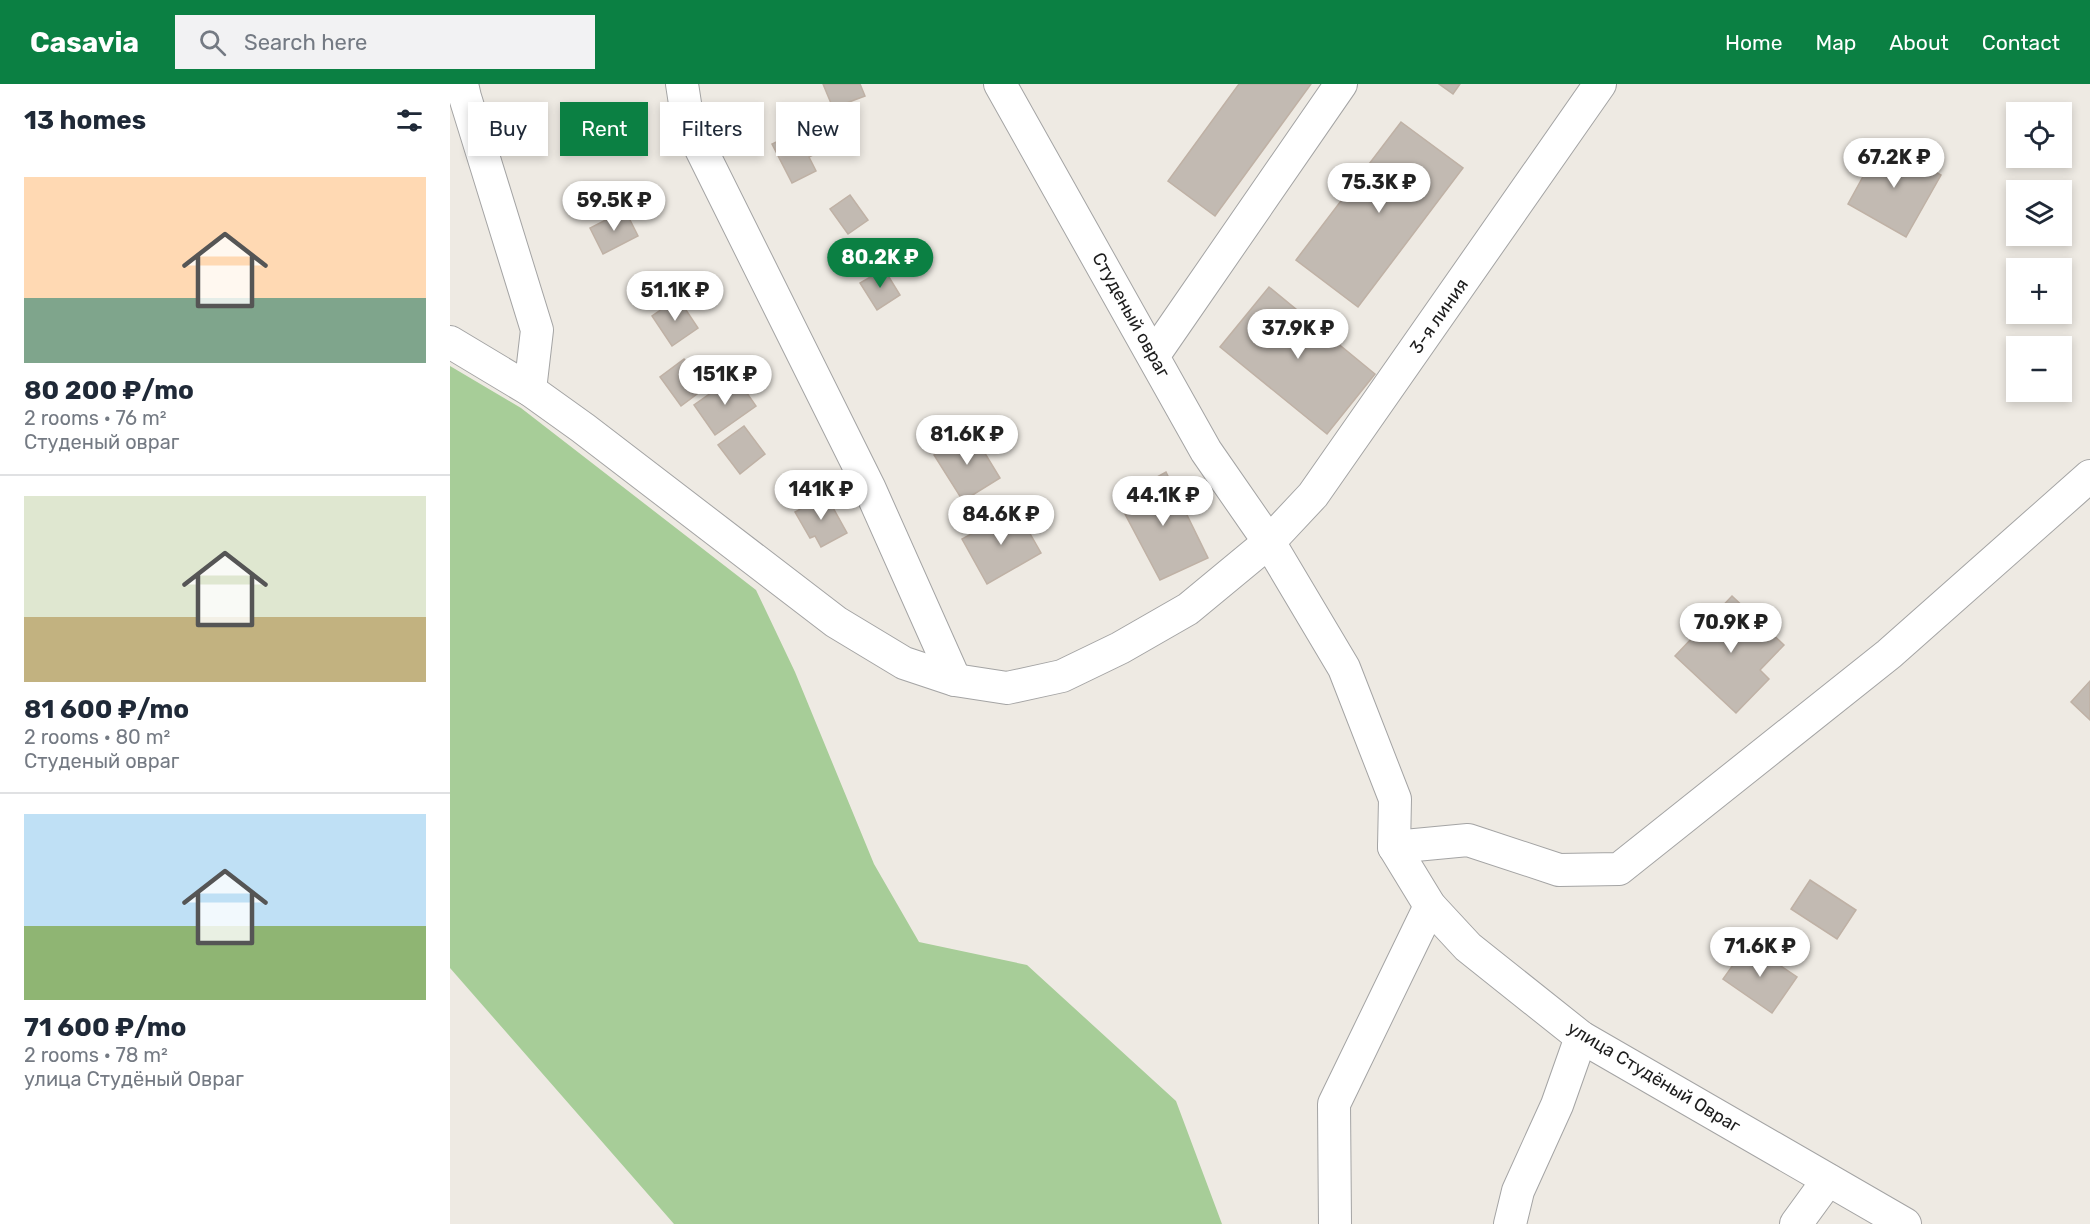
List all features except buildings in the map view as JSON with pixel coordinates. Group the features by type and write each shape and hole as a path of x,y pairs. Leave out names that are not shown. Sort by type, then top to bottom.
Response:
{"street":[{"path":"462,84 537,330 530,390"},
{"path":"682,84 688,123 869,487 955,680"},
{"name":"Студеный овраг","path":"1000,84 1206,451 1269,542"},
{"path":"1154,356 1341,84"},
{"name":"3-я линия","path":"450,342 530,390 618,454 836,622 904,663 955,680 1007,688 1062,676 1119,648 1188,609 1269,542 1313,495 1600,84"},
{"path":"1269,542 1344,668 1395,799 1394,847 1468,840 1559,870 1619,869 1889,654 2090,476"},
{"name":"улица Студёный Овраг","path":"1394,847 1430,906 1468,947 1581,1037 1905,1224"},
{"path":"1335,1224 1334,1104 1430,906"},
{"path":"1510,1224 1518,1191 1557,1105 1581,1037"},
{"path":"1796,1224 1828,1180"}],"green space":[{"path":"450,366 521,408 756,590 795,672 874,864 919,942 1027,965 1176,1101 1222,1224 674,1224 450,968"}]}
